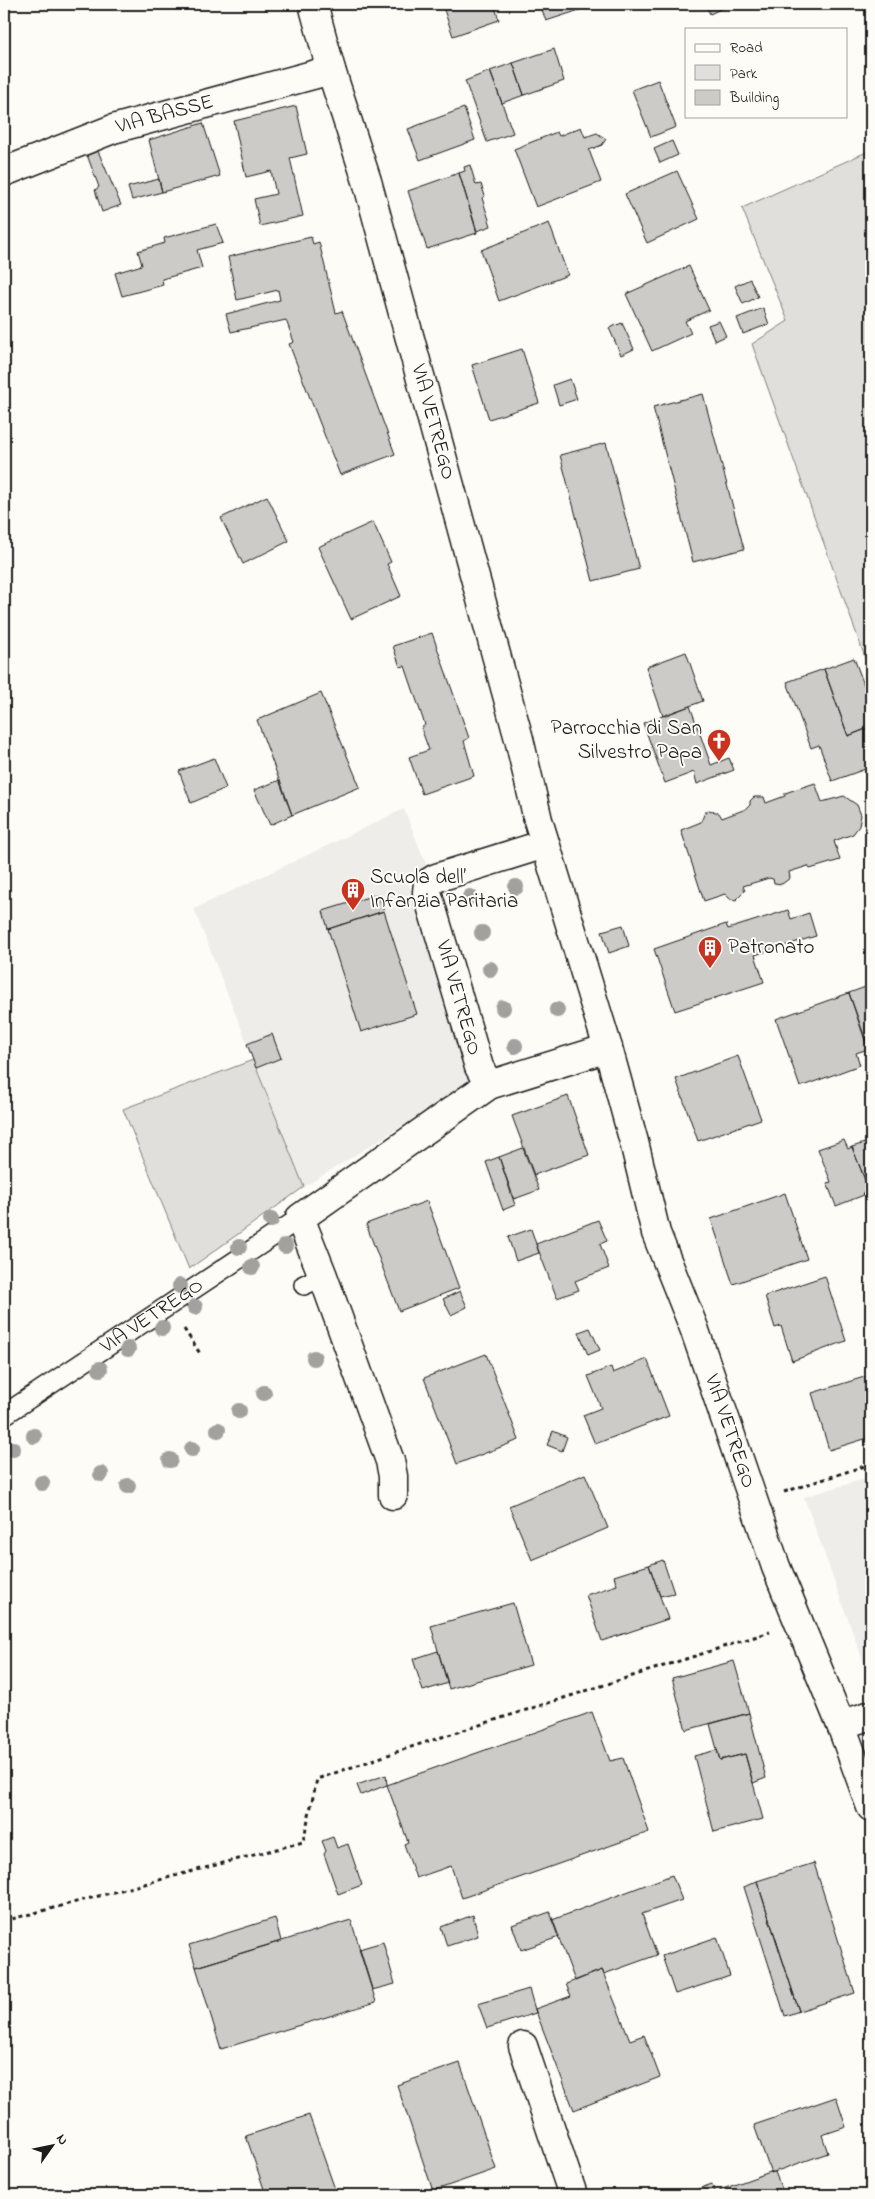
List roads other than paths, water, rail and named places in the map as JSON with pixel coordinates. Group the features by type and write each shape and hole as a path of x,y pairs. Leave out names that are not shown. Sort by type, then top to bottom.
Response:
{"street":[{"name":"VIA VETREGO","path":"313,4 331,70 367,180 411,337 519,739 528,782 608,1048 634,1142 644,1190 656,1233 694,1328 752,1502 798,1624 841,1725 871,1807"},
{"name":"VIA BASSE","path":"4,172 113,129 331,70"},
{"name":"VIA VETREGO","path":"489,1085 479,1067 427,892 428,883 436,878 546,844"},
{"name":"VIA VETREGO","path":"300,1218 489,1085 608,1048"},
{"path":"300,1218 314,1281 390,1461 393,1476 393,1495"},
{"path":"841,1725 871,1714"},
{"path":"523,2046 573,2195"}],"lane":[{"name":"VIA VETREGO","path":"4,1415 300,1218"}],"place":[{"name":"Parrocchia di San Silvestro Papa","path":"719,762"},
{"name":"Scuola dell’ Infanzia Paritaria","path":"353,911"},
{"name":"Patronato","path":"710,969"}]}
